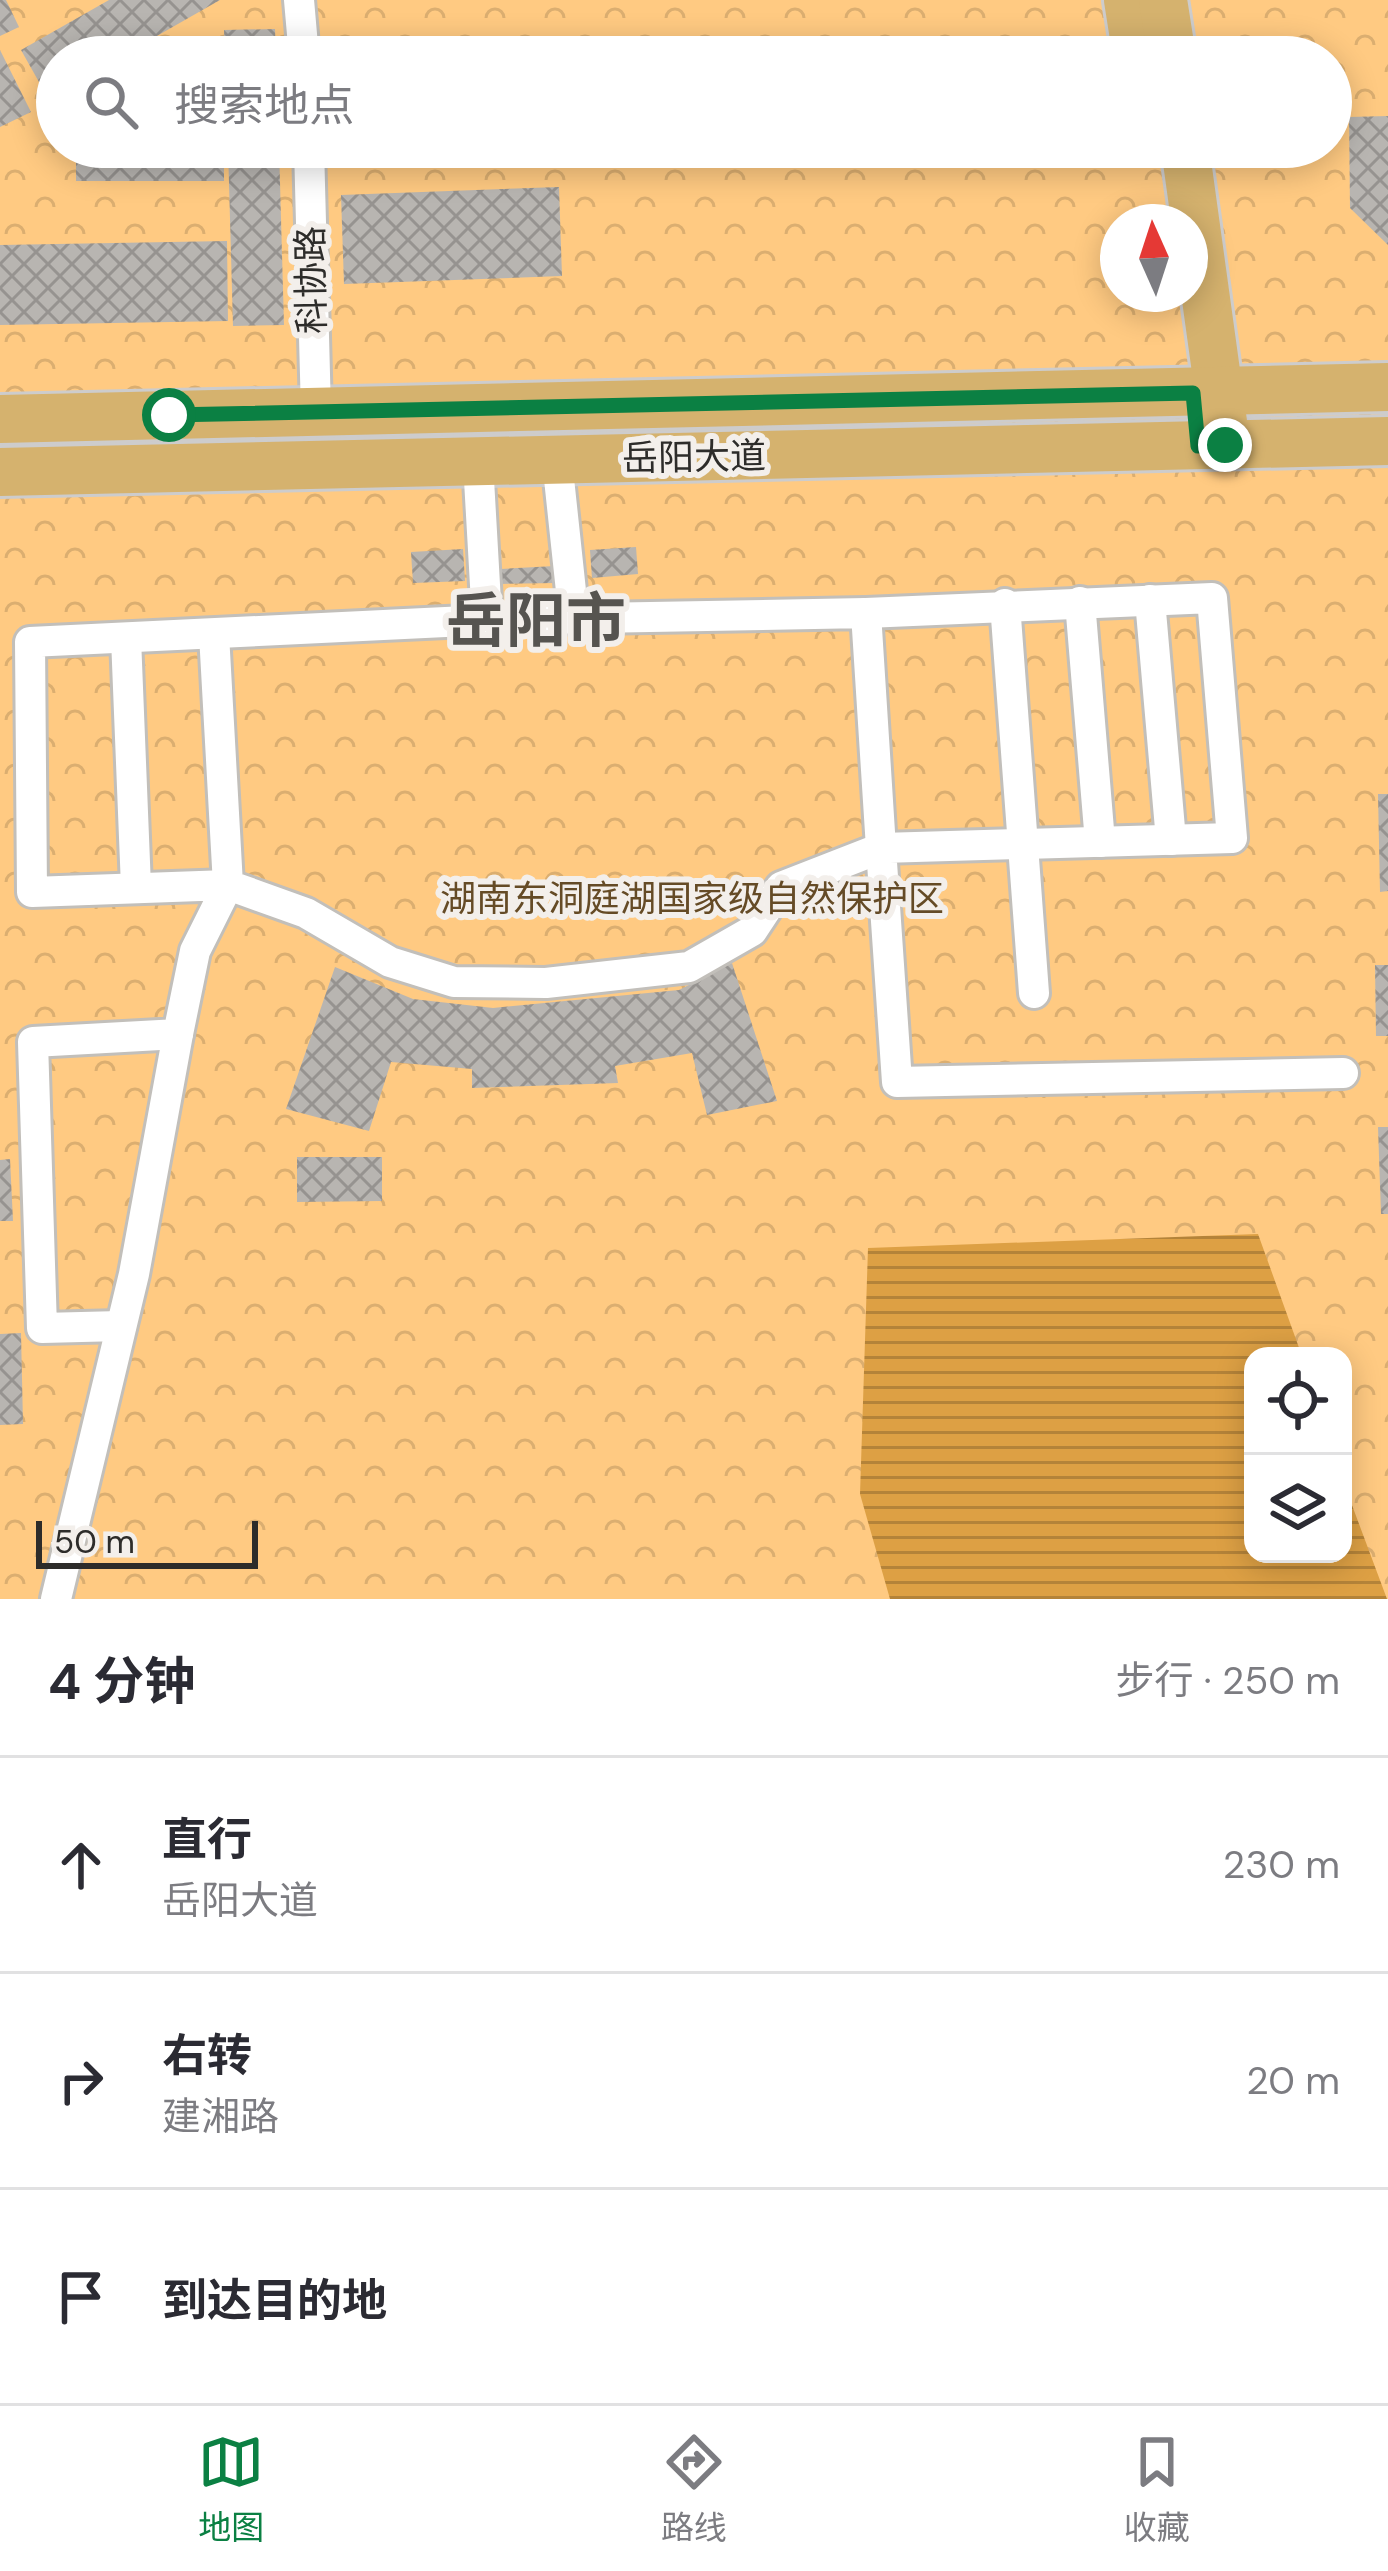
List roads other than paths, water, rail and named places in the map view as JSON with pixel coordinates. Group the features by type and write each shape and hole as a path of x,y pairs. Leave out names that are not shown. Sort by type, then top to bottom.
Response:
{"main road":[{"path":"1128,0 1134,36"},
{"path":"1163,0 1169,36"},
{"path":"1156,168 1162,204"},
{"path":"1187,168 1211,446"},
{"path":"1183,312 1207,392"},
{"name":"岳阳大道","path":"0,419 1388,387"},
{"name":"岳阳大道","path":"0,472 1388,442"}],"street":[{"path":"299,0 302,36"},
{"name":"科协路","path":"310,168 316,412"},
{"path":"557,460 574,619"},
{"path":"478,462 487,620"},
{"path":"1212,598 1232,838 881,848 781,886 752,931 689,967 546,983 454,982 390,962 306,913 228,885 32,892 30,642 574,619 866,613 1212,598"},
{"path":"1150,600 1171,840"},
{"path":"1080,602 1100,842"},
{"path":"1005,604 1034,993"},
{"path":"866,613 897,1082 1343,1073"},
{"path":"56,1599 121,1326 195,951 228,885 214,634"},
{"path":"126,638 136,887"},
{"path":"121,1326 42,1328 33,1042 178,1034"}],"district":[{"name":"岳阳市","path":"536,621"}],"park label":[{"name":"湖南东洞庭湖国家级自然保护区","path":"692,898"}]}
